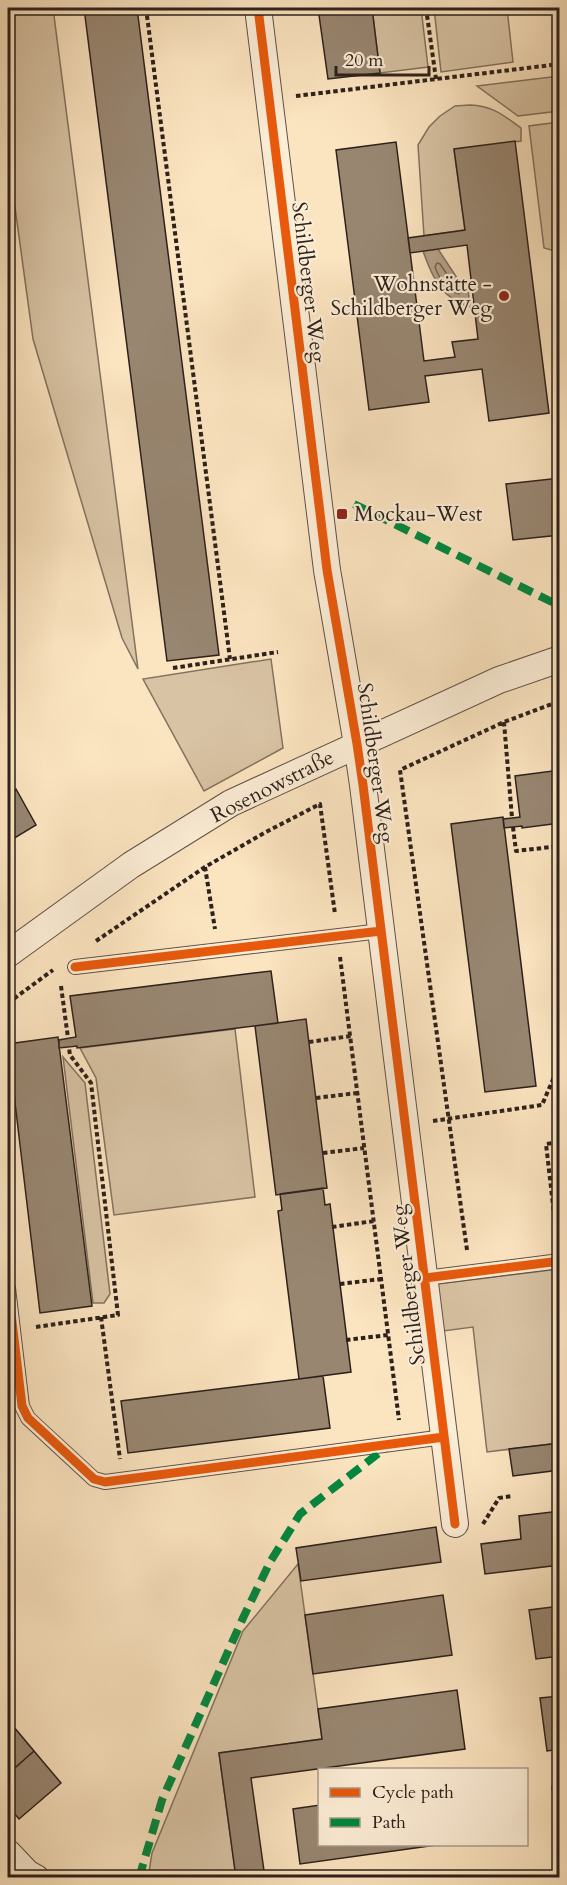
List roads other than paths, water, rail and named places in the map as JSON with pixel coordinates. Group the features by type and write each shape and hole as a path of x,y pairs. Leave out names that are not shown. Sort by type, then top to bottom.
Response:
{"street":[{"name":"Schildberger Weg","path":"258,8 327,570 357,744 455,1524"},
{"name":"Rosenowstraße","path":"8,952 131,865 231,803 499,680 560,659"},
{"path":"8,1853 27,1873 36,1878"}],"lane":[{"path":"75,967 381,931"},
{"path":"425,1278 559,1261"},
{"path":"8,1288 22,1406 28,1418 94,1479 105,1482 123,1480 444,1437"}],"water":[{"path":"438,249 457,278 468,289 470,307 452,299 434,278 423,251"}],"place":[{"name":"Wohnstätte - Schildberger Weg","path":"504,296"},
{"name":"Mockau-West","path":"342,514"}]}
